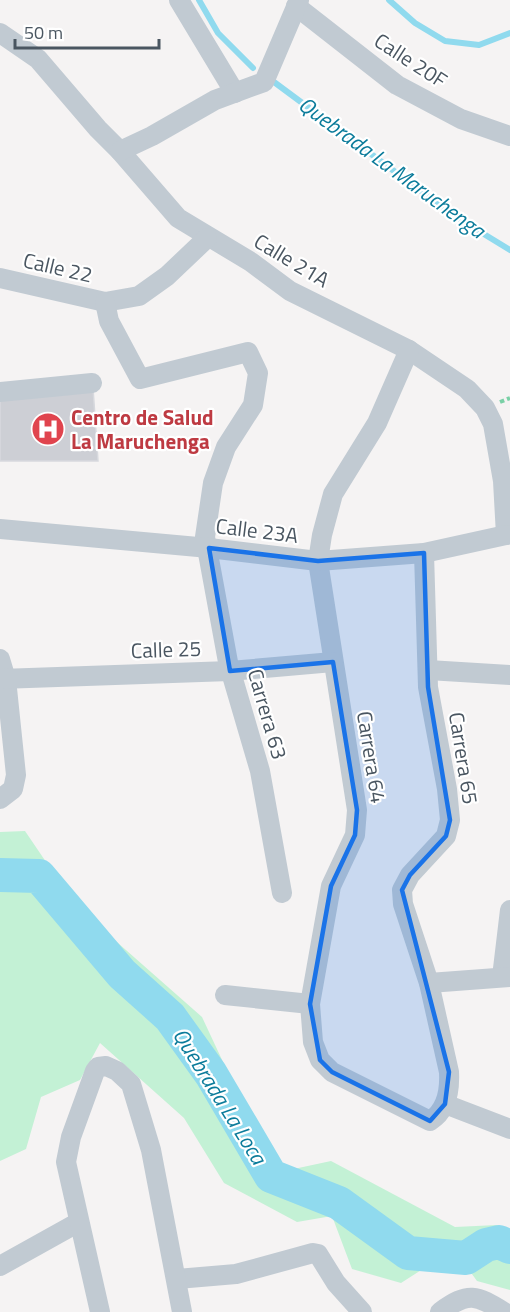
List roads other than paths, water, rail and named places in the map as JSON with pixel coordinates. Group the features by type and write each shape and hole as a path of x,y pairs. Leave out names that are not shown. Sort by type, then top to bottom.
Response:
{"street":[{"path":"179,0 235,93"},
{"path":"120,151 152,136 215,100 264,82 298,3"},
{"name":"Calle 20F","path":"298,3 397,85 461,119 510,136"},
{"name":"Calle 21A","path":"0,33 38,59 178,218 207,238 251,262 290,291 409,350 467,389 485,408 493,424 501,469 508,535"},
{"path":"105,302 139,296 153,288 207,238"},
{"name":"Calle 22","path":"0,278 105,302"},
{"name":"Carrera 63","path":"105,302 109,321 140,380 248,352 258,373 253,405 226,447 213,483 205,537 209,548 230,671 260,771 282,893"},
{"name":"Carrera 64","path":"409,350 377,423 333,494 318,561 357,810 355,835 331,886 310,1004 313,1042 320,1060 332,1072 430,1121 438,1116 445,1104"},
{"path":"0,392 92,383"},
{"name":"Calle 23A","path":"0,529 209,548 318,561 424,553 508,535"},
{"name":"Carrera 65","path":"424,553 428,687 447,789 450,820 446,836 410,875 402,891 403,904 429,983 449,1072 450,1083 445,1104"},
{"path":"0,659 16,776 13,789 0,799"},
{"name":"Calle 25","path":"3,679 230,671 333,662"},
{"path":"428,670 510,675"},
{"path":"429,983 506,977 510,910"},
{"path":"225,995 310,1004"},
{"path":"100,1312 66,1162 71,1137 95,1071 98,1067 106,1066 117,1071 131,1084 151,1150 182,1312"},
{"path":"445,1104 510,1129"},
{"path":"0,1266 79,1222"},
{"path":"177,1279 236,1274 313,1253 318,1254 353,1310"},
{"path":"441,1312 472,1296 481,1298 504,1312"}],"waterway":[{"name":"Quebrada La Maruchenga","path":"199,0 218,33 253,68"},
{"path":"389,0 415,23 445,41 479,45 510,33"},
{"name":"Quebrada La Maruchenga","path":"274,82 456,217 510,250"},
{"name":"Quebrada La Loca","path":"0,875 39,876 122,974 170,1017 211,1074 271,1176 339,1203 408,1253 466,1258 486,1245 499,1242 510,1247"}],"place":[{"name":"Centro de Salud La Maruchenga","path":"48,429"}]}
